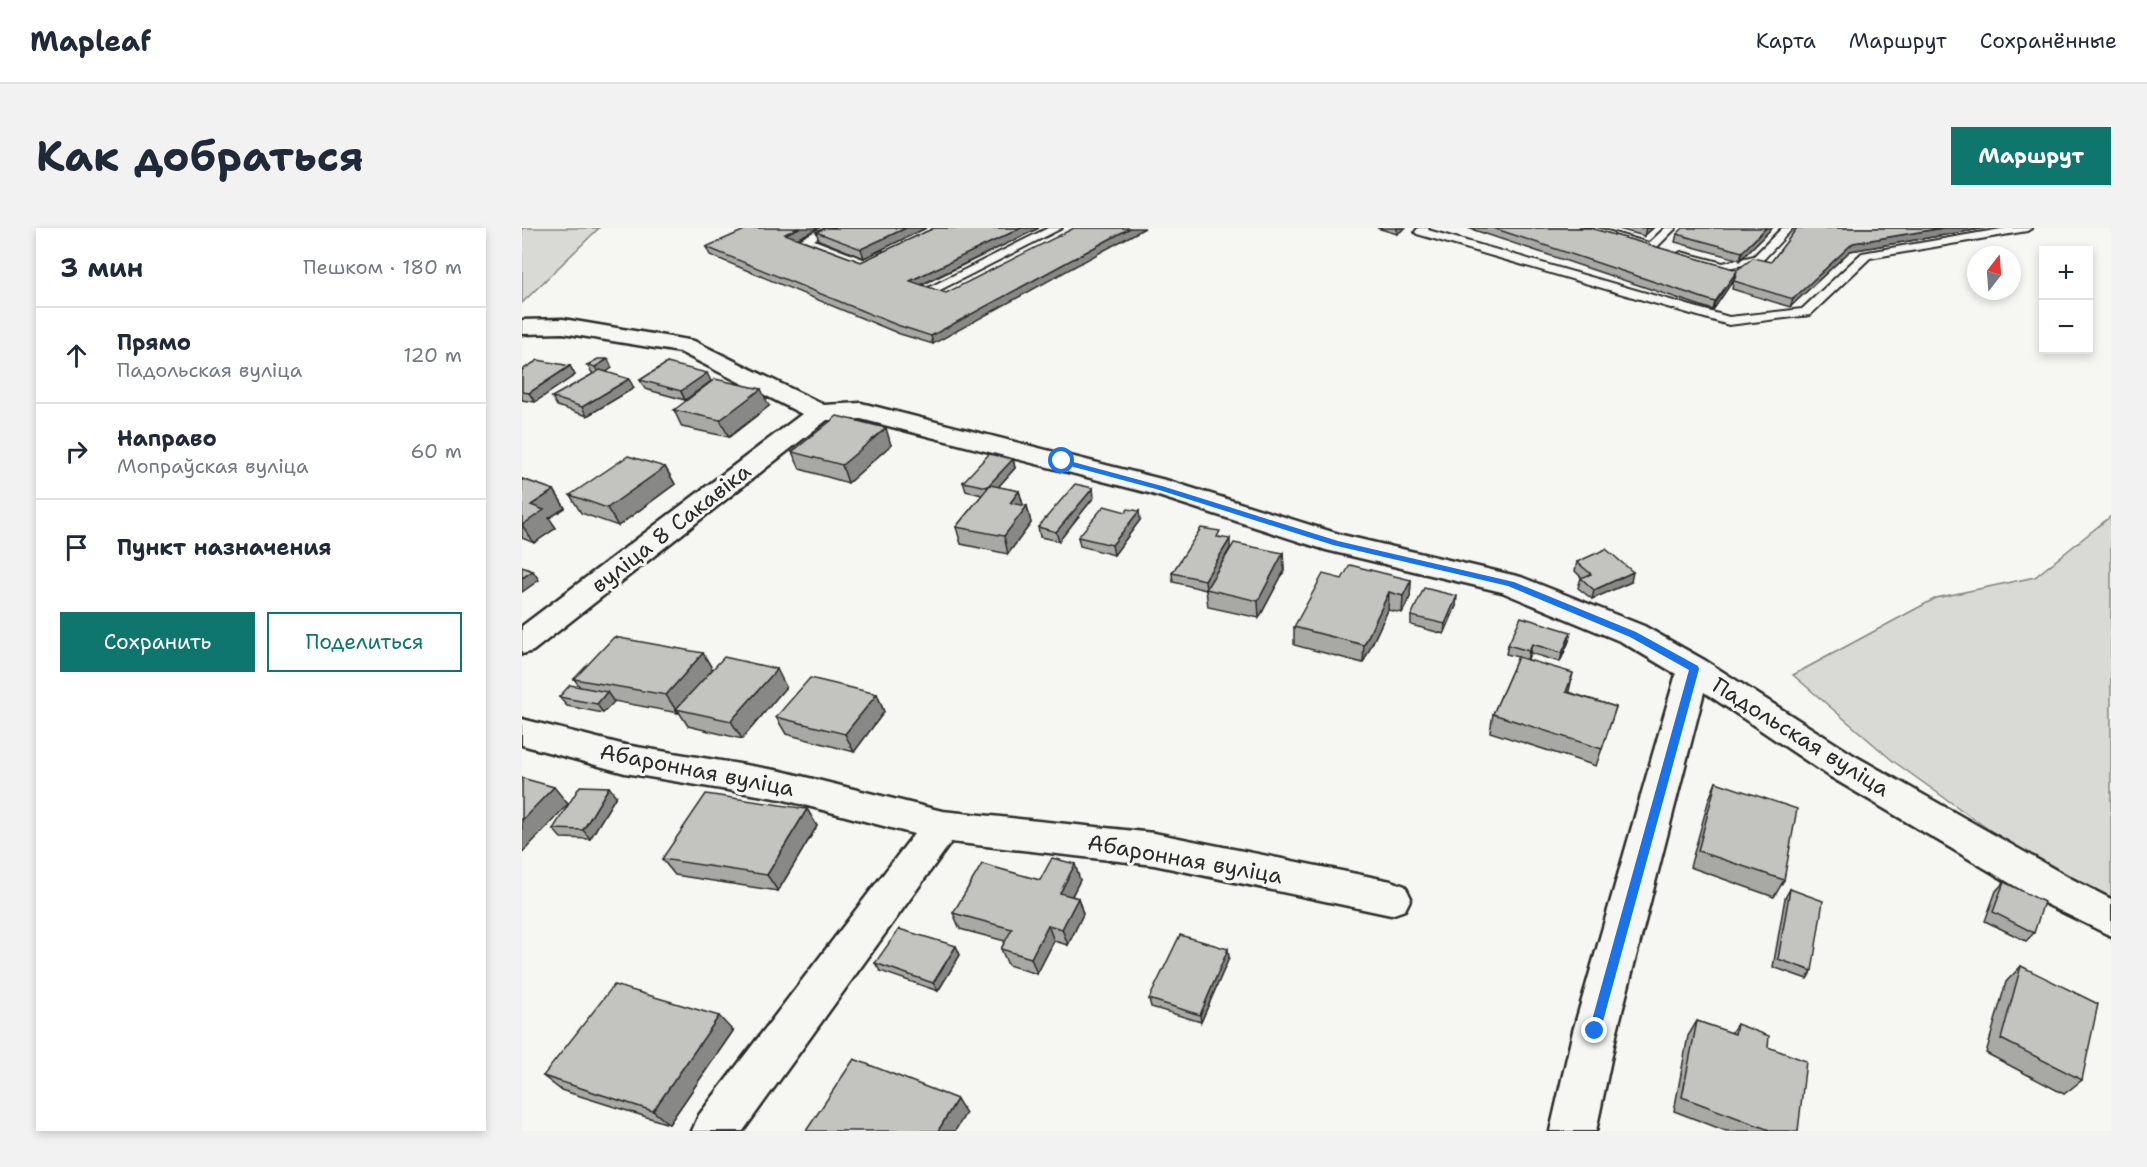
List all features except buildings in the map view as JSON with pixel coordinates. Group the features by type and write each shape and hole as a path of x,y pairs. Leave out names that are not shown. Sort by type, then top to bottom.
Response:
{"street":[{"path":"522,351 563,326"},
{"path":"522,327 563,326 686,346 820,413"},
{"name":"Падольская вуліца","path":"820,413 861,411 1159,487 1336,543 1510,584 1633,634 1694,669 1842,766 2056,890 2111,918"},
{"name":"вуліца 8 Сакавіка","path":"522,643 820,413"},
{"path":"1573,1131 1595,1031 1694,669"},
{"name":"Абаронная вуліца","path":"522,732 625,759 781,785 942,825 1154,849 1391,898"},
{"path":"715,1131 942,825"}],"lane":[{"path":"830,228 805,240 863,262 895,248"},
{"path":"934,288 1057,228"},
{"path":"1424,228 1421,232 1729,321 1806,312 1866,255 2027,228"},
{"path":"1585,228 1723,266 1758,259 1788,228"},
{"path":"1661,249 1671,228"}],"shaded area":[{"path":"522,228 599,228 522,303"},
{"path":"2111,516 2111,917 1893,761 1793,675 1936,598 2035,577"}],"route":[{"path":"1062,461 1159,487 1336,543 1510,584 1633,634 1694,669 1595,1031"}]}
